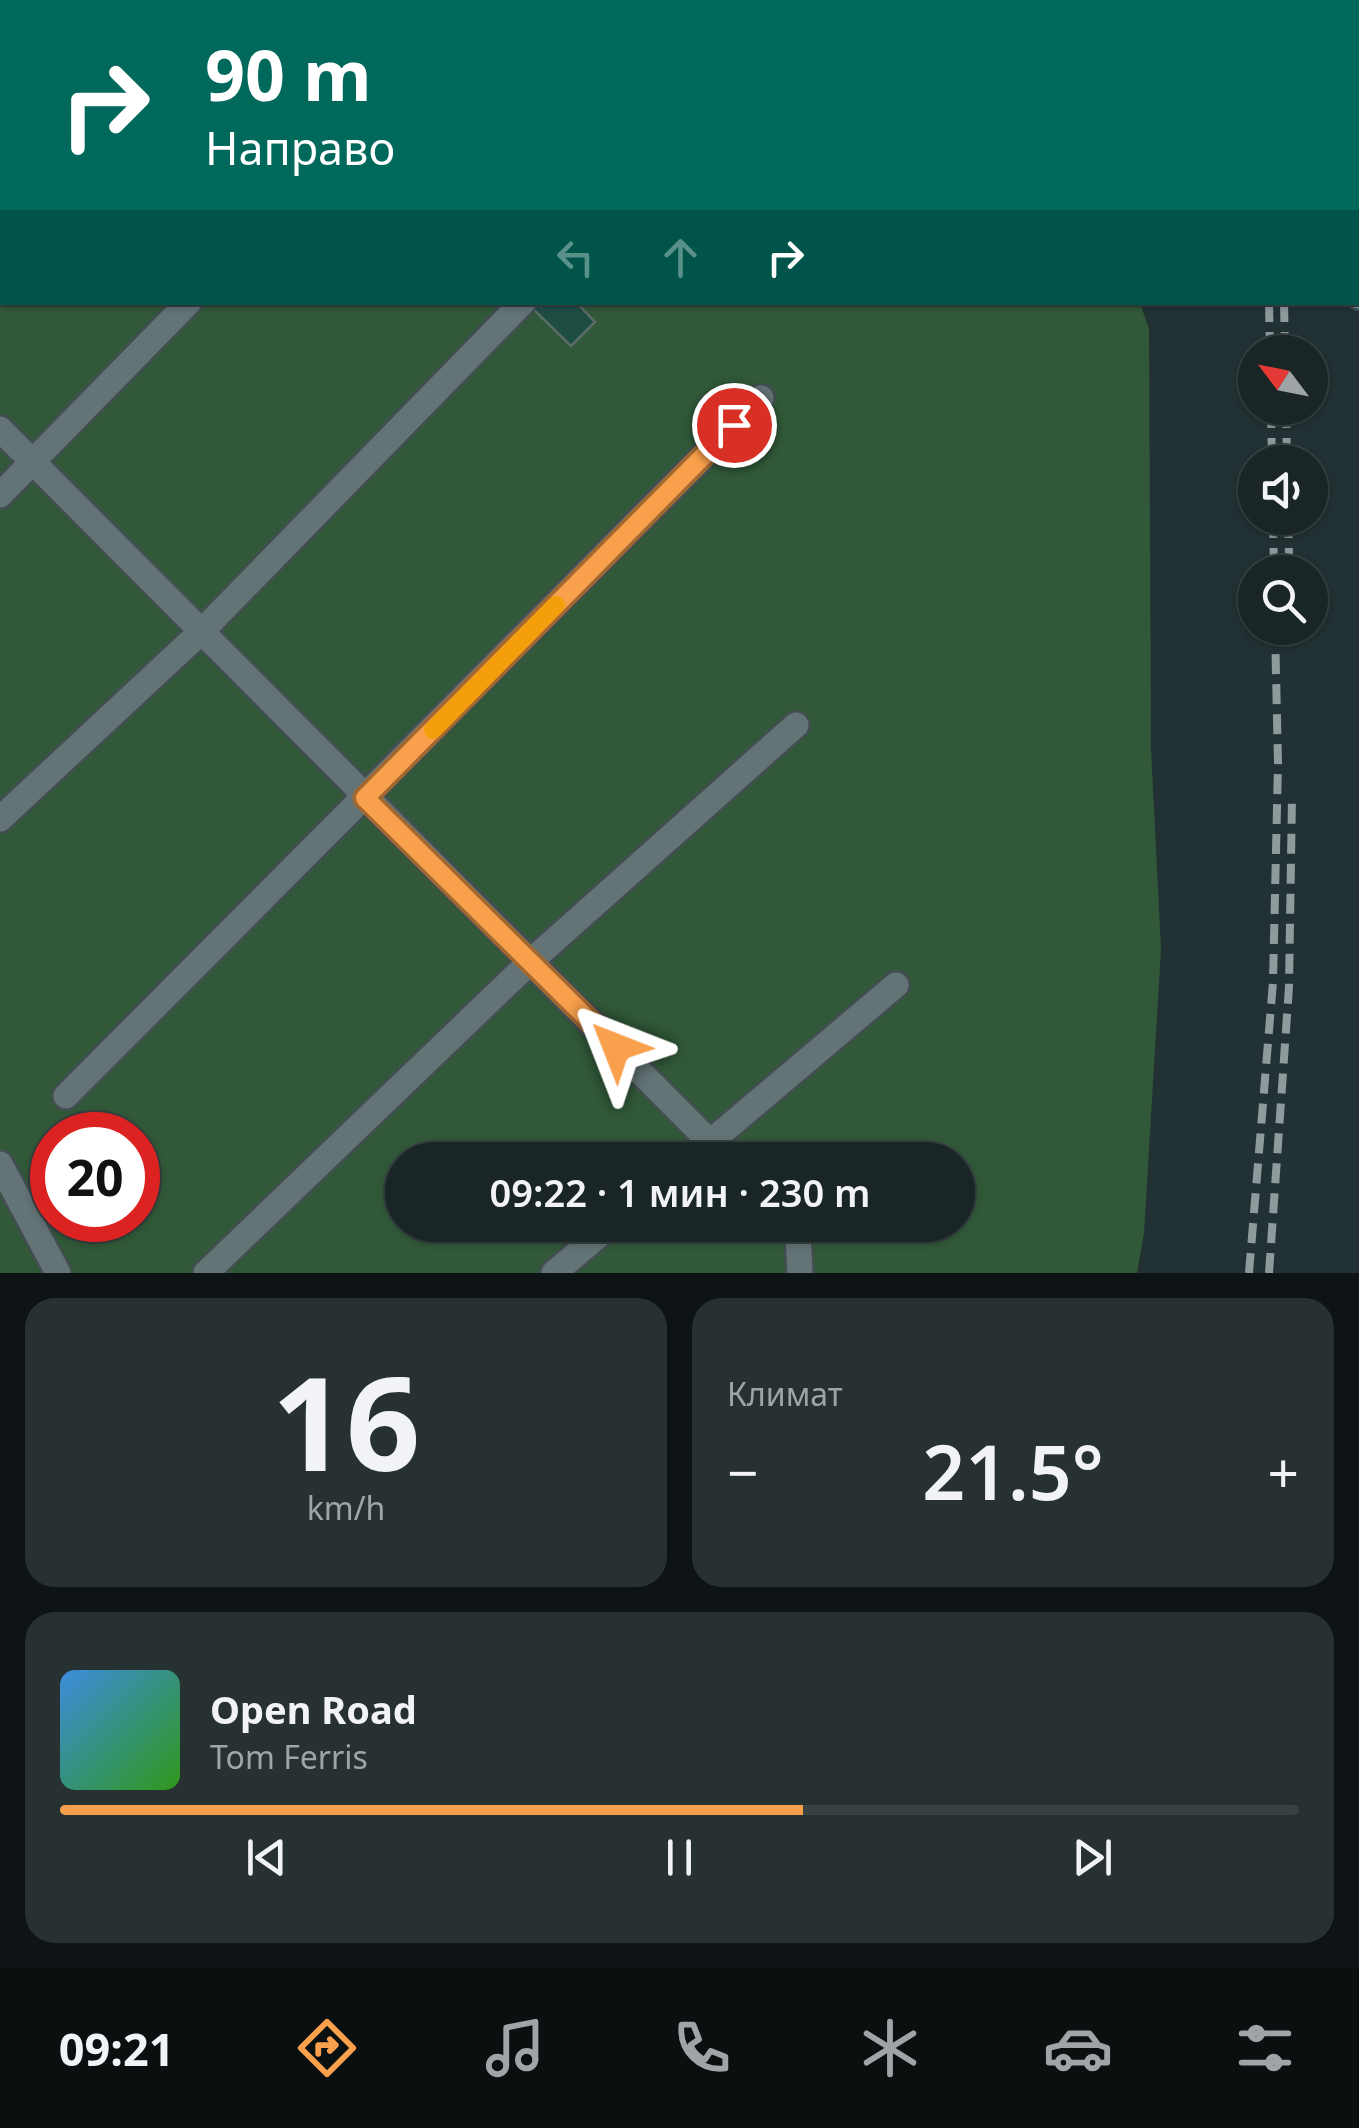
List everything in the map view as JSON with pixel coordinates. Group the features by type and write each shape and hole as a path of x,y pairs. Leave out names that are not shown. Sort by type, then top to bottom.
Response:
{"lane":[{"path":"0,495 186,305"},
{"path":"0,819 203,630 520,305"},
{"path":"66,1096 760,398"},
{"path":"0,429 710,1142"},
{"path":"206,1273 530,962 796,725"},
{"path":"729,1142 896,984"},
{"path":"0,1164 58,1273"},
{"path":"554,1273 591,1242"},
{"path":"798,1242 800,1273"}],"green space":[{"path":"0,305 1141,305 1149,329 1151,749 1161,949 1144,1233 1137,1273 0,1273"}],"building":[{"path":"536,305 579,305 595,322 571,346 533,309"}],"railway":[{"path":"1269,305 1270,335"},
{"path":"1284,305 1285,335"},
{"path":"1271,425 1272,445"},
{"path":"1286,425 1287,445"},
{"path":"1273,535 1274,555"},
{"path":"1288,535 1289,555"},
{"path":"1249,1273 1273,982 1278,764 1275,645"},
{"path":"1269,1273 1289,987 1292,797"}],"slow traffic":[{"path":"433,730 556,605"}],"route":[{"path":"616,1047 365,798 734,425"}]}
